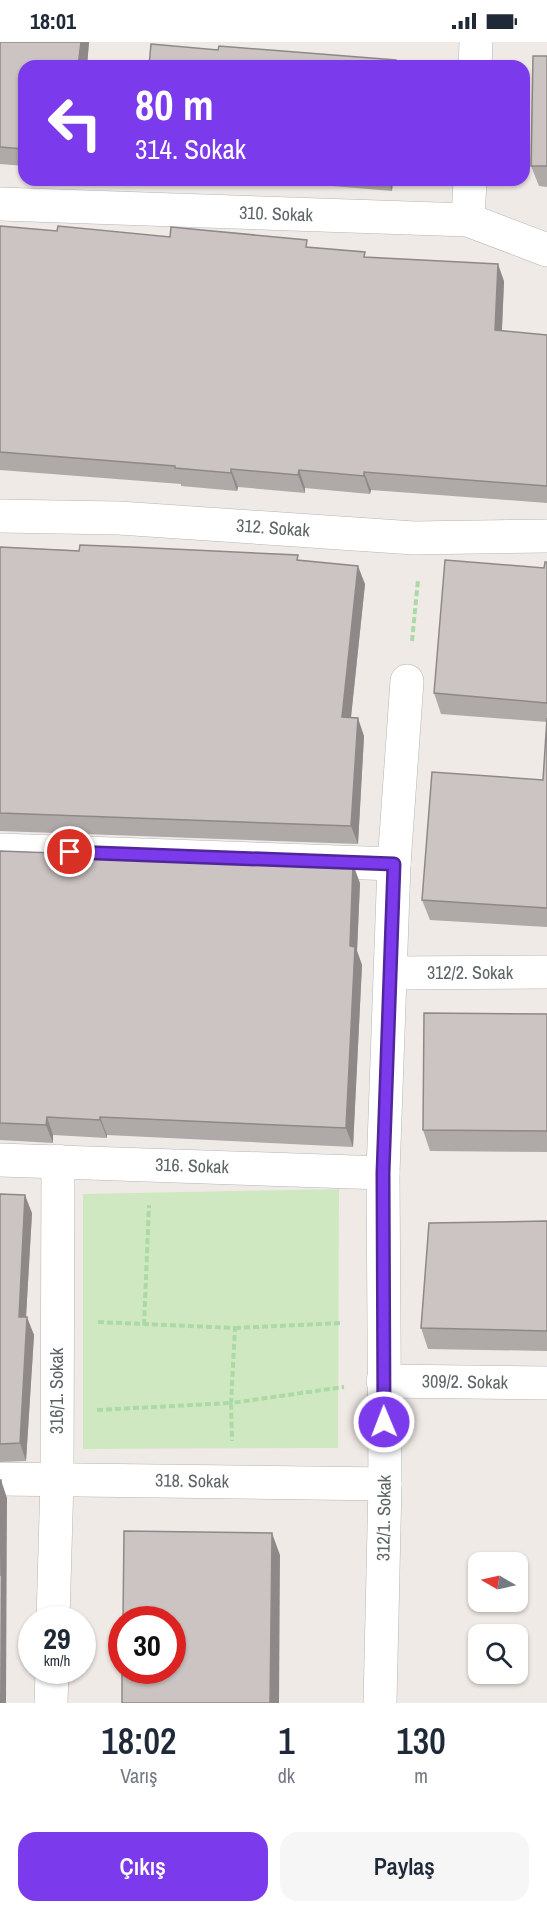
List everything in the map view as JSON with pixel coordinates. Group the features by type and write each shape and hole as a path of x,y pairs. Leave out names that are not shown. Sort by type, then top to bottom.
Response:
{"street":[{"path":"475,60 476,42"},
{"path":"468,220 470,186"},
{"name":"310. Sokak","path":"0,204 468,220 547,250"},
{"name":"312. Sokak","path":"0,516 119,518 423,537 547,536"},
{"name":"312/1. Sokak","path":"380,1703 385,1484 383,1173 392,973 394,864 407,681"},
{"path":"0,850 394,864"},
{"name":"312/2. Sokak","path":"392,973 547,972"},
{"name":"316. Sokak","path":"0,1160 383,1173"},
{"name":"316/1. Sokak","path":"53,1606 57,1480 58,1161"},
{"name":"309/2. Sokak","path":"383,1381 547,1383"},
{"name":"318. Sokak","path":"0,1479 385,1484"},
{"path":"51,1703 52,1684"}],"path":[{"path":"407,681 423,537"},
{"path":"144,1324 150,1193"},
{"path":"93,1322 235,1328 383,1321"},
{"path":"233,1448 231,1403 235,1328"},
{"path":"94,1410 231,1403 383,1381"}],"green space":[{"path":"339,1189 338,1448 83,1449 83,1194"}],"building":[{"path":"0,42 81,42 79,60 18,60 18,148 0,147"},
{"path":"151,44 218,50 219,46 396,60 150,60"},
{"path":"533,56 547,56 547,166 531,166"},
{"path":"0,226 57,231 58,226 170,237 171,227 307,240 306,247 365,252 364,257 498,264 495,330 547,335 547,486 364,472 364,476 299,470 298,475 231,469 231,473 175,468 175,466 0,452"},
{"path":"80,545 298,555 297,560 358,566 342,717 358,718 351,826 0,813 0,547 79,551"},
{"path":"445,560 544,568 547,562 547,703 434,693"},
{"path":"547,718 547,908 422,900 432,772 543,780"},
{"path":"0,851 353,864 350,946 355,947 346,1128 100,1117 100,1120 47,1117 46,1125 0,1123"},
{"path":"424,1013 547,1014 547,1131 423,1130"},
{"path":"0,1194 25,1195 19,1317 27,1317 20,1443 0,1444"},
{"path":"547,1221 547,1331 421,1328 429,1223"},
{"path":"0,1480 1,1480 0,1576"},
{"path":"124,1531 272,1533 270,1703 122,1703 122,1684 186,1684 186,1606 123,1606"}],"route":[{"path":"70,852 394,864 392,973 383,1173 384,1422"}]}
